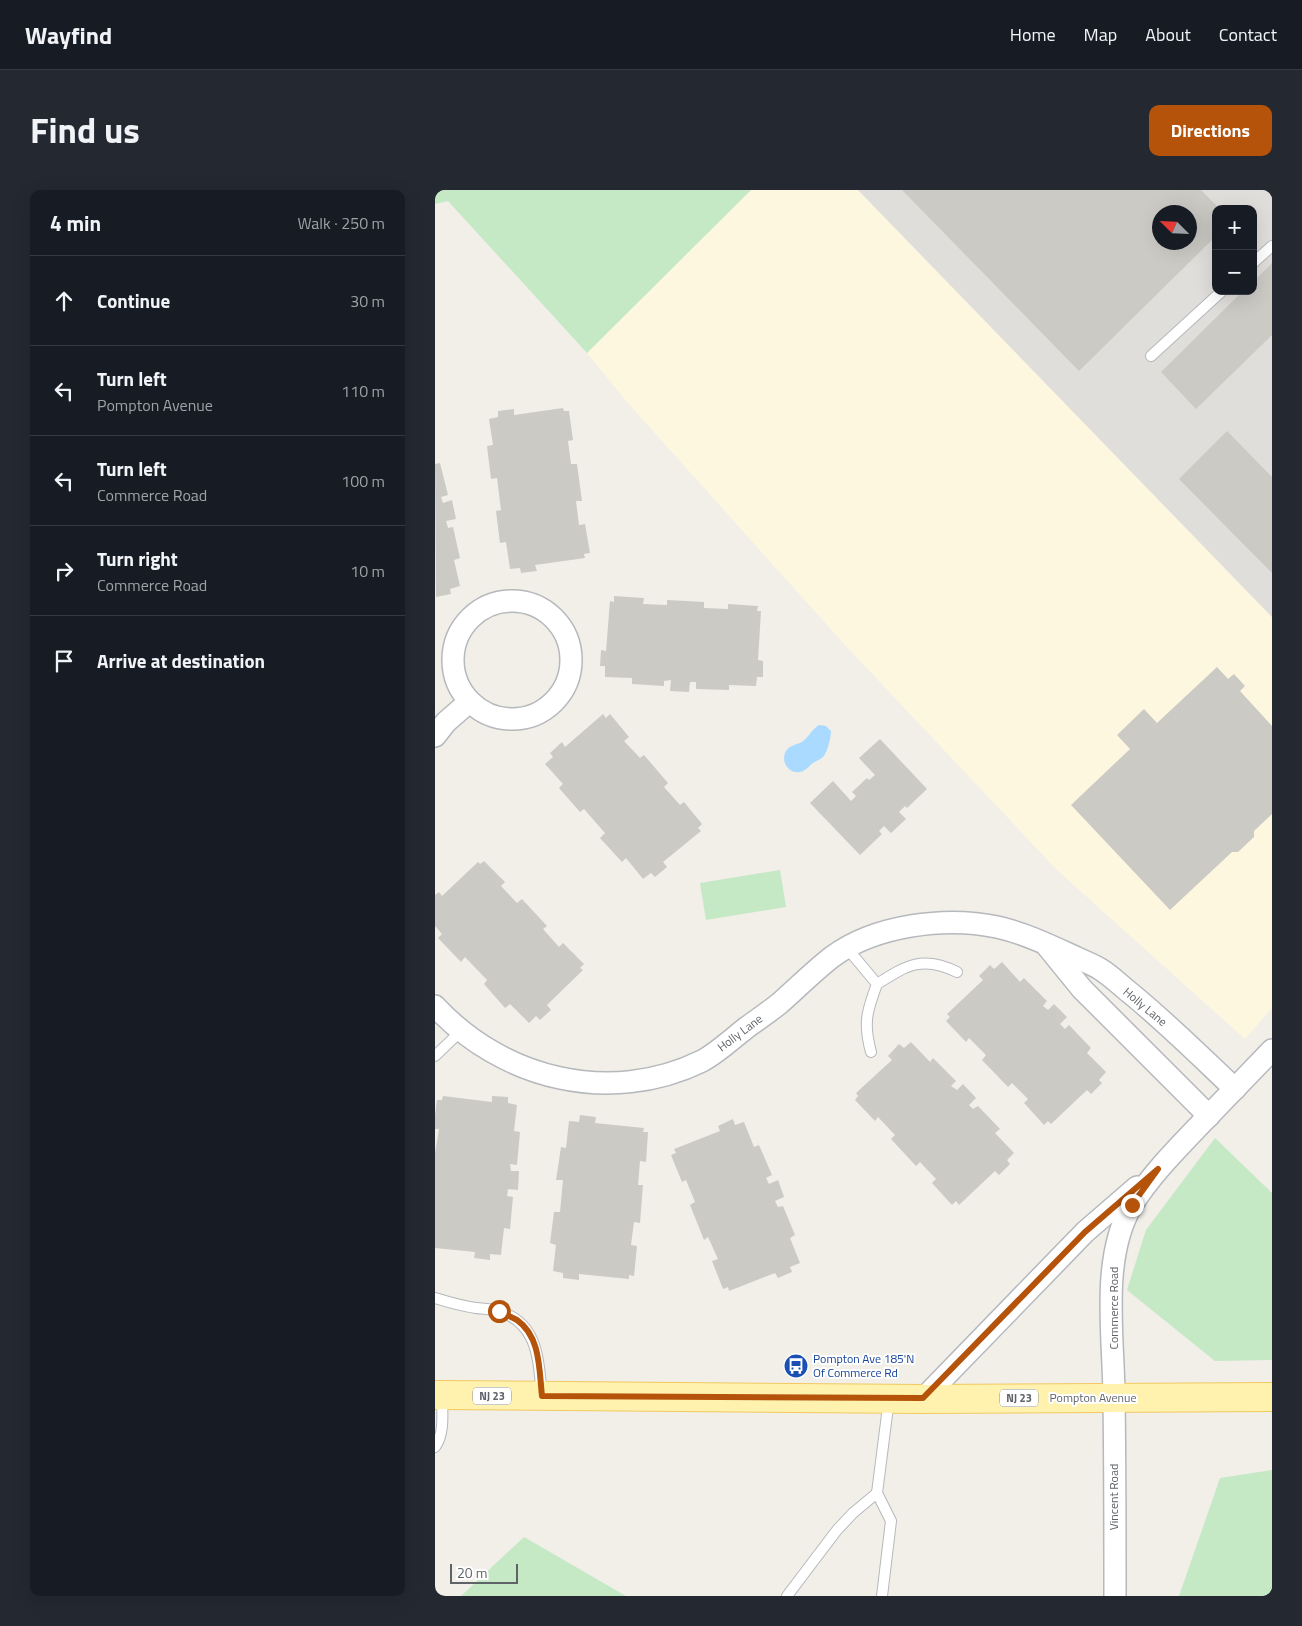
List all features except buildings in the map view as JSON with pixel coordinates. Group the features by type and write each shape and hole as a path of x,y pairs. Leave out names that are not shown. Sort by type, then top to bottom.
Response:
{"main road":[{"name":"Pompton Avenue","path":"439,1395 889,1398 1272,1397"}],"street":[{"path":"510,600 529,602 547,611 561,625 569,643 572,662 567,682 557,699 542,711 524,719 504,719 485,714 469,702 458,686 453,667 454,648 461,629 473,614 490,604 510,600"},
{"path":"435,736 446,722 469,702"},
{"name":"Holly Lane","path":"435,1006 461,1031 501,1058 523,1068 570,1080 597,1083 625,1082 652,1078 703,1060 778,1004 833,956 862,941 894,930 933,923 996,927 1044,942 1099,968 1151,1010 1235,1089"},
{"path":"1044,942 1082,989 1209,1116"},
{"name":"Commerce Road","path":"923,1398 1085,1232 1158,1169 1272,1050"},
{"name":"Commerce Road","path":"1115,1398 1113,1265 1123,1224 1132,1205 1158,1169"},
{"name":"Vincent Road","path":"1115,1398 1115,1596"}],"lane":[{"path":"1257,259 1272,246"},
{"path":"1151,356 1218,295"},
{"path":"847,948 877,984"},
{"path":"871,1052 866,1034 867,1011 877,984 897,971 922,962 941,964 957,972"},
{"path":"435,1056 461,1031"},
{"path":"435,1298 474,1308 499,1311 518,1321 532,1337 538,1356 542,1396"},
{"path":"435,1447 442,1430 439,1395"},
{"path":"883,1596 891,1521 877,1493 889,1398"},
{"path":"792,1595 837,1530 853,1512 877,1493"}],"shaded area":[{"path":"751,190 858,190 1272,617 1272,1008 1245,1039 1057,870 846,646 627,402 587,353"},
{"path":"858,190 1272,190 1272,617"}],"green space":[{"path":"435,190 751,190 587,353 448,201 435,204"},
{"path":"780,870 786,907 706,920 700,883"},
{"path":"1215,1138 1272,1193 1272,1360 1215,1361 1127,1290 1146,1230"},
{"path":"1272,1470 1272,1596 1179,1596 1220,1478"},
{"path":"524,1537 626,1596 461,1596"}],"water":[{"path":"819,725 826,726 831,731 825,754 806,770 792,771 785,763 784,755 786,751 791,746 802,742"}],"place":[{"name":"Pompton Ave 185'N Of Commerce Rd","path":"796,1366"}],"route":[{"path":"499,1311 518,1321 532,1337 538,1356 542,1396 923,1398 1085,1232 1158,1169 1132,1205"}]}
